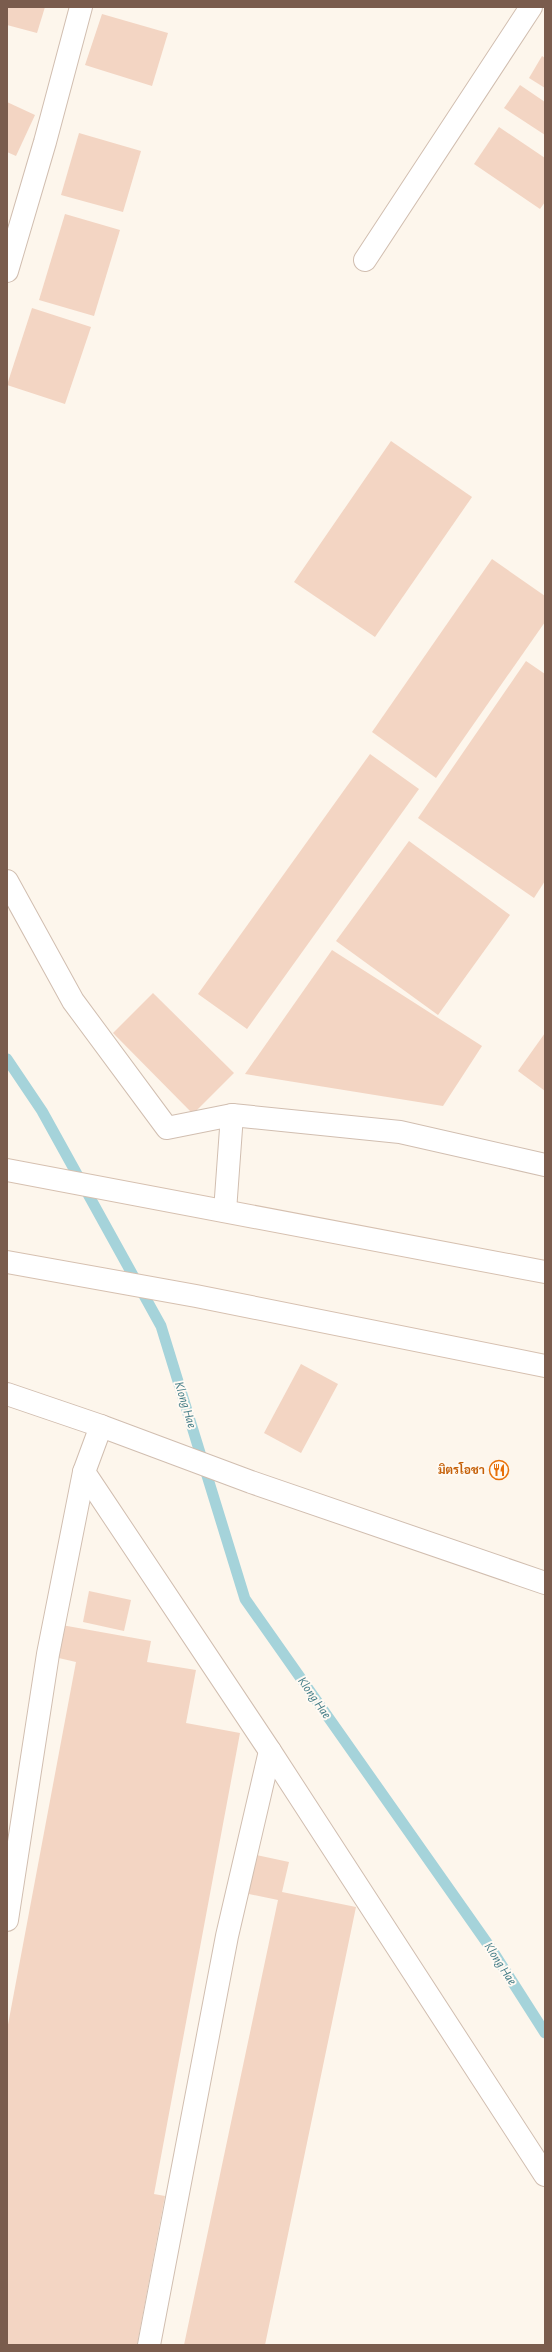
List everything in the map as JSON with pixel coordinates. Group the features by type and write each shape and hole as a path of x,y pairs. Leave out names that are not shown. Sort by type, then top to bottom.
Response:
{"street":[{"path":"7,271 45,142 81,7"},
{"path":"365,260 531,7"},
{"path":"7,881 73,1001 167,1128 232,1115 400,1132 545,1165"},
{"path":"225,1211 232,1115"},
{"path":"7,1170 545,1272"},
{"path":"7,1262 196,1296 545,1366"},
{"path":"7,1394 101,1426 251,1482 545,1583"},
{"path":"7,1920 48,1654 84,1472 101,1426"},
{"path":"84,1472 270,1751 545,2175"},
{"path":"149,2345 227,1936 270,1751"}],"building":[{"path":"7,7 45,7 37,33 7,25"},
{"path":"102,14 168,33 152,86 85,65"},
{"path":"542,56 545,58 545,88 529,78"},
{"path":"520,85 545,102 545,135 504,108"},
{"path":"7,102 35,115 16,156 7,152"},
{"path":"499,127 545,158 545,202 540,209 474,164"},
{"path":"79,133 141,151 123,212 61,195"},
{"path":"65,214 120,230 94,316 39,300"},
{"path":"32,308 91,327 65,404 7,385"},
{"path":"391,441 472,497 375,637 294,582"},
{"path":"492,559 545,596 545,622 436,778 372,732"},
{"path":"526,661 545,674 545,881 534,898 418,818"},
{"path":"370,754 419,789 247,1029 198,994"},
{"path":"409,841 510,915 438,1015 336,941"},
{"path":"332,950 482,1046 443,1106 245,1074"},
{"path":"153,993 234,1073 193,1114 113,1033"},
{"path":"545,1033 545,1091 518,1071"},
{"path":"301,1364 338,1384 301,1453 264,1433"},
{"path":"89,1591 131,1600 124,1631 83,1622"},
{"path":"56,1624 151,1641 147,1662 196,1670 186,1723 240,1733 154,2194 165,2196 137,2345 7,2345 7,2030 76,1662 50,1656"},
{"path":"252,1854 289,1862 282,1892 356,1907 265,2345 184,2345 278,1900 244,1893"}],"waterway":[{"name":"Klong Hae","path":"7,1059 42,1111 161,1326 245,1599 492,1950 545,2033"}],"place":[{"name":"มิตรโอชา","path":"499,1470"}]}
